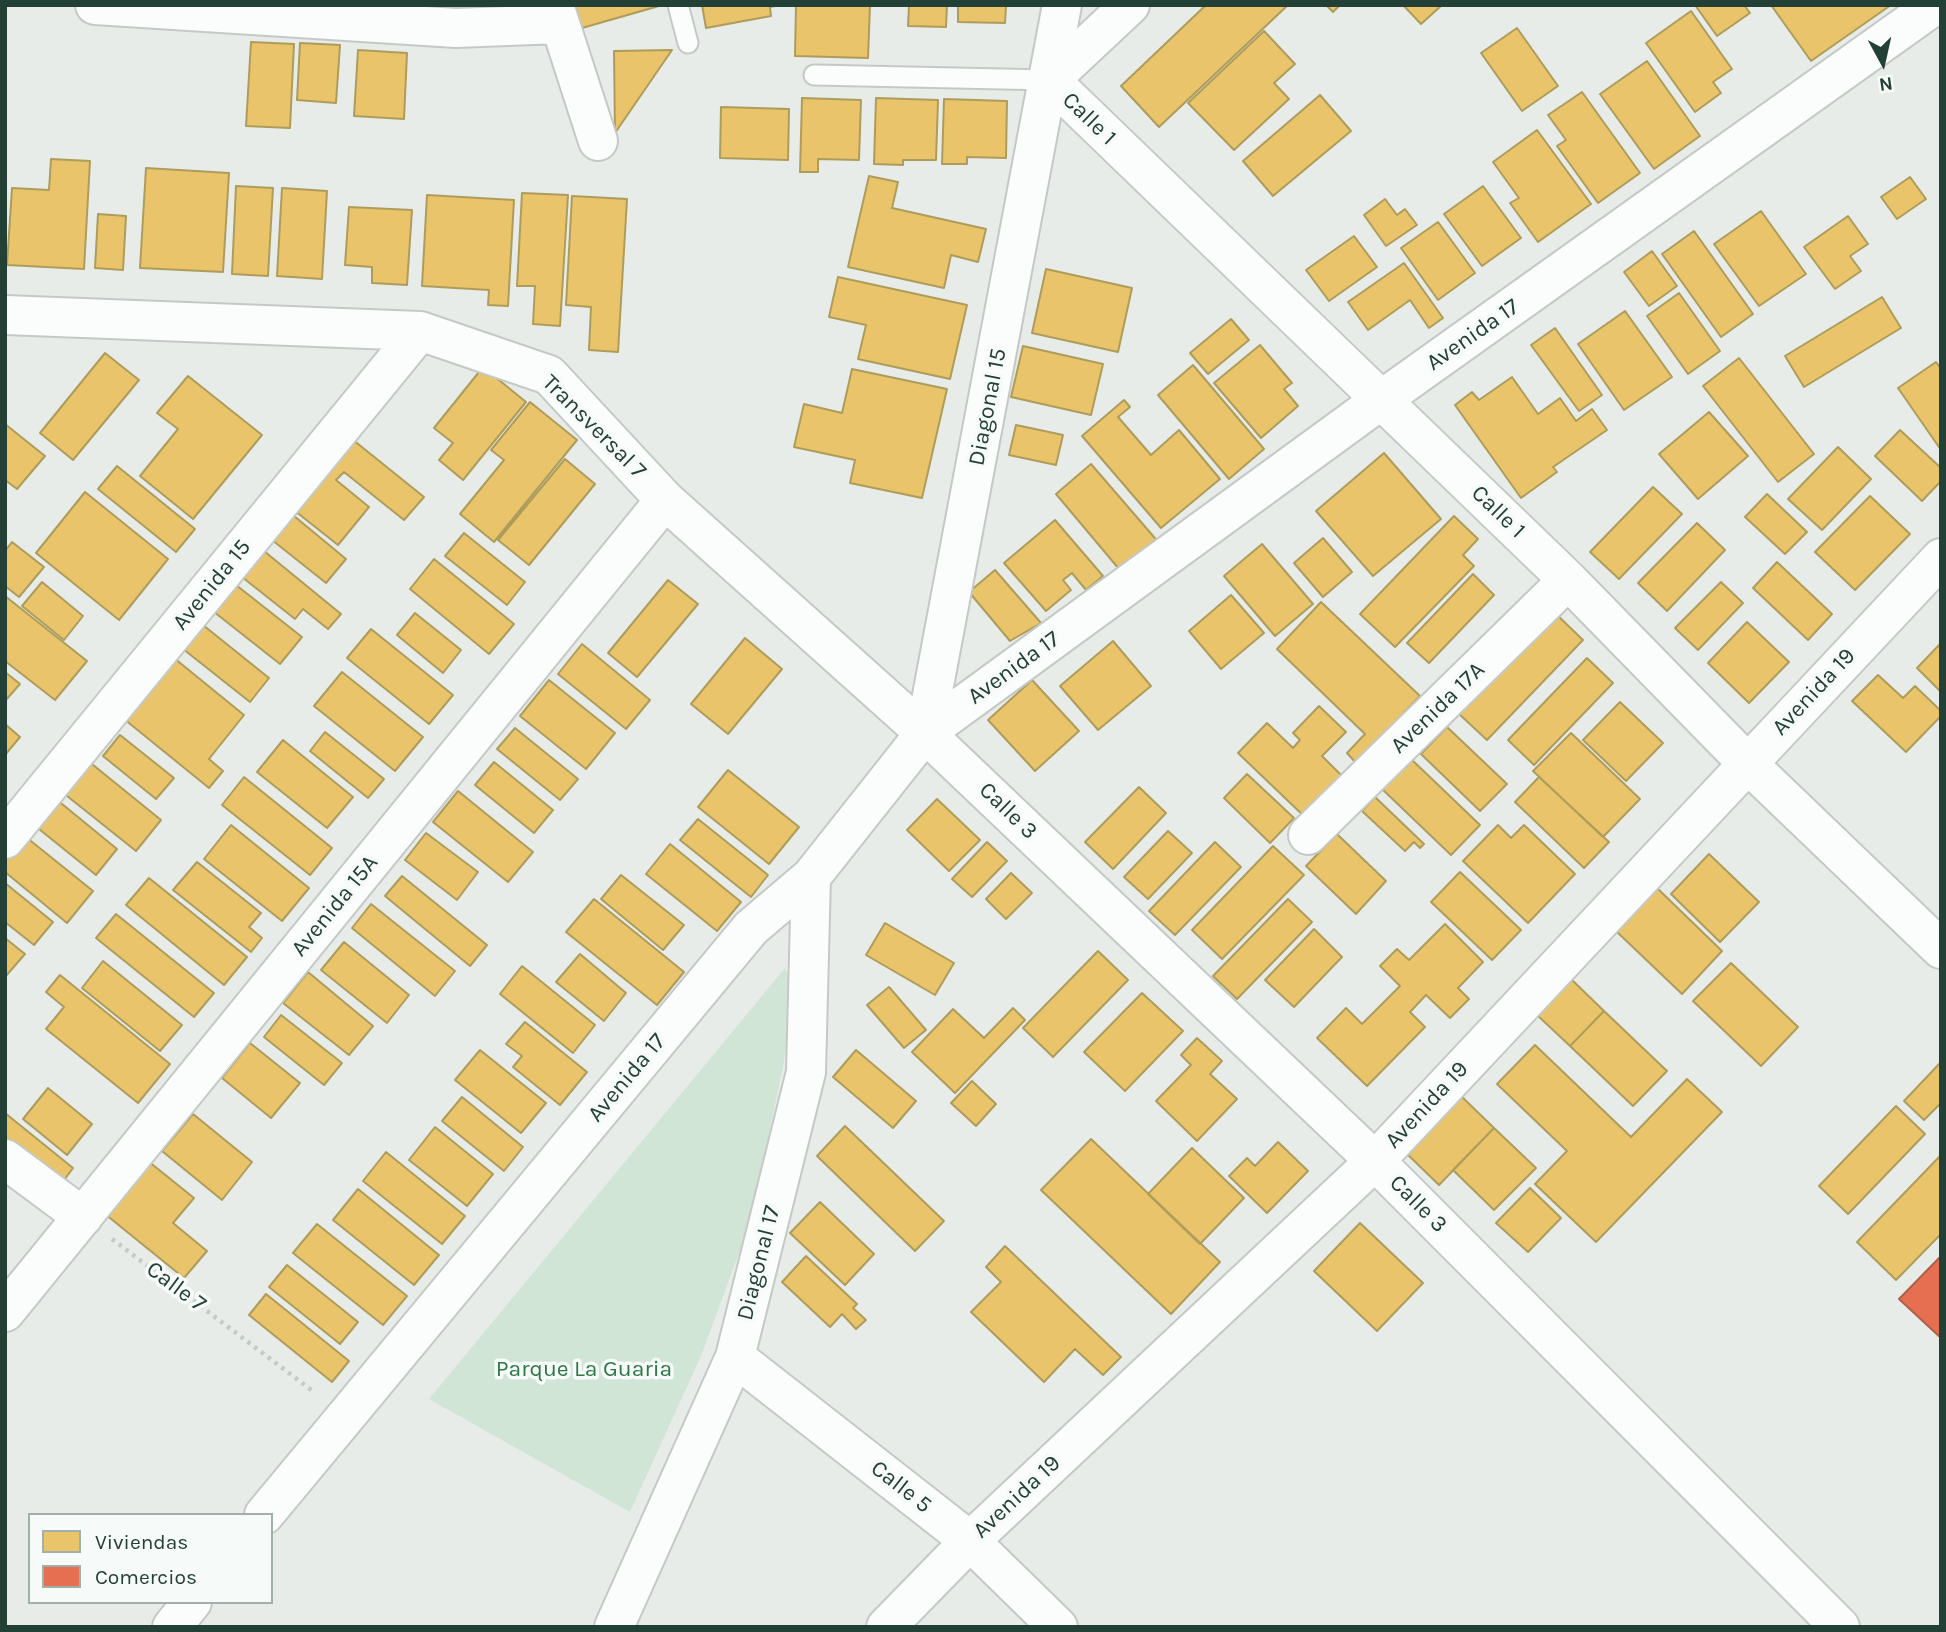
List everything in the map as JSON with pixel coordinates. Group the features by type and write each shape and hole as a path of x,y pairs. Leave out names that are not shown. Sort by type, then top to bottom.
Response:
{"street":[{"path":"95,5 456,28 557,15 598,141"},
{"name":"Diagonal 15","path":"925,733 1062,5"},
{"path":"1050,80 1129,5"},
{"name":"Avenida 17","path":"266,1513 751,928 811,877 925,733 1381,400 1935,5"},
{"name":"Calle 1","path":"1050,80 1568,580 1748,763 1941,949"},
{"name":"Transversal 7","path":"8,318 420,331 549,375 665,500 925,733"},
{"name":"Avenida 15","path":"5,839 420,331"},
{"name":"Avenida 15A","path":"5,1312 665,500"},
{"name":"Avenida 19","path":"886,1627 970,1541 1375,1161 1941,558"},
{"name":"Avenida 17A","path":"1308,835 1568,580"},
{"name":"Calle 3","path":"925,733 1375,1161 1840,1627"},
{"name":"Diagonal 17","path":"614,1627 735,1357 806,1072 811,877"},
{"path":"5,1159 83,1217"},
{"name":"Calle 5","path":"735,1357 970,1541 1058,1627"},
{"path":"172,1627 190,1604"}],"lane":[{"path":"678,5 688,43"},
{"path":"814,75 1050,80"}],"path":[{"name":"Calle 7","path":"83,1217 345,1416"}],"green space":[{"name":"Parque La Guaria","path":"785,968 794,986 783,1068 749,1226 701,1356 630,1512 429,1399"}],"building: Viviendas":[{"path":"568,5 659,5 659,6 575,30"},
{"path":"702,5 780,5 770,7 771,16 706,28"},
{"path":"796,5 870,5 868,58 795,56"},
{"path":"909,5 947,5 946,27 908,26"},
{"path":"958,5 1006,6 1005,23 958,22"},
{"path":"1206,5 1288,5 1159,127 1121,86"},
{"path":"1326,5 1340,5 1333,12"},
{"path":"1403,5 1442,5 1421,24"},
{"path":"1695,5 1744,5 1750,13 1717,36"},
{"path":"1771,5 1891,5 1811,61"},
{"path":"1691,11 1732,69 1713,82 1721,93 1695,112 1646,43"},
{"path":"1517,28 1558,86 1522,111 1481,53"},
{"path":"1264,31 1295,64 1274,83 1289,99 1234,150 1188,103"},
{"path":"251,42 294,44 290,128 246,126"},
{"path":"300,43 340,45 336,103 297,100"},
{"path":"358,50 407,53 404,119 354,116"},
{"path":"672,50 615,133 614,51"},
{"path":"1647,61 1700,136 1654,169 1600,94"},
{"path":"1582,92 1640,173 1598,203 1557,146 1566,140 1548,115"},
{"path":"1320,95 1351,131 1273,196 1243,161"},
{"path":"802,98 861,100 859,160 818,159 818,172 800,172"},
{"path":"876,98 938,100 936,160 903,160 903,165 874,164"},
{"path":"944,99 1007,101 1006,158 967,157 967,164 942,164"},
{"path":"721,107 789,109 788,160 720,158"},
{"path":"1537,130 1591,204 1538,242 1510,203 1519,198 1493,162"},
{"path":"51,159 90,161 84,269 7,265 12,188 49,190"},
{"path":"146,168 229,173 223,272 140,268"},
{"path":"869,176 898,182 892,208 986,229 978,262 951,255 944,288 848,267"},
{"path":"1910,177 1926,199 1897,219 1881,197"},
{"path":"236,186 273,188 268,276 232,274"},
{"path":"1483,186 1521,238 1482,266 1444,214"},
{"path":"282,188 327,191 322,279 277,276"},
{"path":"522,193 568,195 560,326 533,324 535,286 517,286"},
{"path":"427,195 514,200 508,306 488,305 489,290 422,286"},
{"path":"572,196 627,199 618,352 589,350 591,307 566,305"},
{"path":"1385,199 1397,215 1405,209 1417,225 1386,246 1364,215"},
{"path":"349,207 412,210 407,285 372,283 372,267 345,265"},
{"path":"1761,211 1806,274 1759,306 1714,244"},
{"path":"98,214 126,216 123,270 95,268"},
{"path":"1848,216 1868,244 1850,256 1861,271 1835,289 1804,247"},
{"path":"1438,222 1475,273 1438,300 1401,248"},
{"path":"1694,231 1753,314 1721,337 1662,254"},
{"path":"1354,236 1377,267 1329,301 1306,270"},
{"path":"1652,251 1677,286 1649,306 1624,272"},
{"path":"1404,263 1443,318 1429,328 1410,300 1368,330 1348,302"},
{"path":"1046,269 1132,288 1118,352 1032,333"},
{"path":"838,277 967,305 950,379 858,359 866,325 829,317"},
{"path":"1679,293 1720,351 1688,374 1647,316"},
{"path":"1882,297 1901,328 1804,387 1785,356"},
{"path":"1625,311 1672,377 1624,410 1578,344"},
{"path":"1231,319 1249,340 1208,374 1190,353"},
{"path":"1555,328 1602,395 1579,411 1531,345"},
{"path":"1260,345 1292,383 1284,389 1298,406 1261,438 1214,383"},
{"path":"1023,346 1103,364 1091,415 1011,397"},
{"path":"105,353 139,380 73,460 40,433"},
{"path":"1739,358 1814,454 1778,482 1703,386"},
{"path":"1936,362 1941,369 1941,450 1898,388"},
{"path":"1193,365 1264,449 1229,479 1158,395"},
{"path":"483,367 526,402 463,480 439,460 453,443 434,428"},
{"path":"852,369 947,389 922,498 850,483 855,460 794,447 804,404 842,413"},
{"path":"188,376 262,435 193,519 140,476 178,429 157,413"},
{"path":"1512,377 1538,414 1560,398 1576,421 1592,409 1607,430 1553,467 1557,472 1521,498 1455,405 1472,392 1479,400"},
{"path":"1124,400 1130,407 1118,417 1151,455 1179,430 1220,479 1161,528 1082,436"},
{"path":"530,402 577,440 494,542 460,514 504,460 491,450"},
{"path":"1709,412 1748,456 1698,499 1659,454"},
{"path":"5,424 45,456 17,489 5,480"},
{"path":"1016,425 1063,435 1056,465 1009,455"},
{"path":"1900,430 1941,468 1941,481 1922,501 1875,456"},
{"path":"342,431 424,497 404,520 344,472 336,480 369,507 338,545 285,503"},
{"path":"1838,447 1871,479 1822,530 1788,499"},
{"path":"1384,453 1441,519 1373,576 1316,511"},
{"path":"565,459 595,484 529,565 498,540"},
{"path":"1091,464 1160,544 1119,569 1056,494"},
{"path":"117,466 195,529 176,552 98,489"},
{"path":"1653,487 1682,514 1619,579 1590,552"},
{"path":"85,492 168,559 119,620 36,553"},
{"path":"1767,494 1807,532 1785,554 1745,517"},
{"path":"1870,496 1910,534 1855,590 1815,552"},
{"path":"288,511 346,559 326,583 267,536"},
{"path":"1454,516 1478,539 1463,555 1474,566 1395,647 1360,614"},
{"path":"1055,520 1103,576 1086,590 1072,573 1063,580 1071,590 1046,611 1004,563"},
{"path":"1697,523 1725,550 1667,611 1638,583"},
{"path":"464,533 525,582 507,605 445,556"},
{"path":"1323,538 1352,572 1323,597 1294,563"},
{"path":"12,542 44,567 19,597 5,586 5,551"},
{"path":"1262,544 1313,604 1275,636 1224,576"},
{"path":"264,551 341,614 328,629 303,609 295,619 242,577"},
{"path":"434,559 514,624 489,654 410,589"},
{"path":"1777,562 1832,614 1808,640 1753,588"},
{"path":"995,570 1041,623 1010,641 969,592"},
{"path":"1473,574 1494,595 1429,663 1407,643"},
{"path":"668,580 698,604 637,677 608,653"},
{"path":"231,581 302,637 280,664 209,608"},
{"path":"42,582 83,616 64,640 22,606"},
{"path":"1721,582 1743,603 1698,650 1675,628"},
{"path":"1231,595 1264,633 1221,669 1189,631"},
{"path":"5,596 87,661 55,700 5,661"},
{"path":"1321,602 1420,696 1356,763 1347,753 1365,734 1277,649"},
{"path":"415,613 461,650 443,673 397,635"},
{"path":"1555,613 1583,640 1487,740 1458,713"},
{"path":"198,621 269,678 250,702 178,645"},
{"path":"1747,622 1789,662 1749,703 1708,663"},
{"path":"371,629 453,695 429,724 347,658"},
{"path":"745,638 782,669 728,734 691,704"},
{"path":"1113,641 1151,686 1098,730 1060,686"},
{"path":"1941,643 1941,692 1917,668"},
{"path":"582,644 650,700 626,729 558,674"},
{"path":"174,658 244,715 209,759 223,771 209,788 124,719"},
{"path":"1587,658 1613,683 1534,765 1508,740"},
{"path":"5,672 20,684 5,701"},
{"path":"342,672 423,737 395,771 314,706"},
{"path":"1878,675 1903,698 1915,686 1941,711 1941,716 1906,752 1852,701"},
{"path":"549,680 615,733 586,769 520,716"},
{"path":"1032,680 1079,731 1035,771 988,720"},
{"path":"1620,702 1663,743 1626,781 1583,740"},
{"path":"1319,706 1346,732 1322,756 1346,780 1308,820 1238,753 1267,723 1293,748 1300,740 1293,733"},
{"path":"5,724 20,737 5,755"},
{"path":"1447,727 1507,784 1480,811 1421,754"},
{"path":"515,728 578,779 560,800 497,749"},
{"path":"325,732 384,779 368,798 310,751"},
{"path":"1571,733 1640,799 1603,837 1533,771"},
{"path":"120,735 174,778 156,799 103,756"},
{"path":"283,740 353,797 327,828 257,772"},
{"path":"1410,758 1480,825 1451,855 1381,788"},
{"path":"87,760 161,820 136,851 62,792"},
{"path":"494,762 553,810 534,833 475,785"},
{"path":"728,770 799,827 769,864 698,807"},
{"path":"1247,774 1294,818 1270,843 1224,798"},
{"path":"244,777 332,848 310,875 222,805"},
{"path":"1539,777 1609,842 1584,868 1515,802"},
{"path":"1139,787 1166,813 1113,869 1085,842"},
{"path":"458,791 533,852 508,882 433,822"},
{"path":"1375,797 1424,844 1420,848 1414,842 1405,851 1362,811"},
{"path":"56,799 117,849 96,875 34,825"},
{"path":"937,799 980,840 949,871 907,830"},
{"path":"698,819 768,875 751,897 680,840"},
{"path":"231,825 309,888 282,921 204,859"},
{"path":"1498,825 1511,838 1524,825 1575,874 1528,923 1463,861"},
{"path":"1168,831 1192,853 1148,899 1124,877"},
{"path":"426,833 478,872 457,900 405,860"},
{"path":"1337,834 1386,881 1356,914 1306,866"},
{"path":"26,837 93,891 67,923 5,872 5,861"},
{"path":"987,842 1007,861 972,897 952,879"},
{"path":"1215,842 1241,867 1175,935 1149,911"},
{"path":"670,844 741,902 717,931 646,874"},
{"path":"1273,846 1304,875 1222,959 1192,930"},
{"path":"1709,854 1759,902 1720,942 1671,894"},
{"path":"197,862 261,913 249,927 262,938 251,952 173,890"},
{"path":"1460,872 1521,930 1492,960 1431,902"},
{"path":"1011,873 1032,893 1006,919 986,899"},
{"path":"621,875 684,925 663,950 601,899"},
{"path":"402,876 487,945 470,966 385,896"},
{"path":"149,878 247,957 224,985 126,905"},
{"path":"5,883 53,922 34,945 5,922"},
{"path":"1657,888 1722,951 1682,994 1616,931"},
{"path":"594,899 684,972 657,1005 566,932"},
{"path":"1288,899 1312,922 1237,999 1213,976"},
{"path":"371,904 455,971 435,996 352,928"},
{"path":"116,914 214,993 194,1017 96,938"},
{"path":"885,923 954,963 935,995 866,955"},
{"path":"1445,924 1483,962 1458,988 1469,999 1450,1018 1426,995 1410,1012 1425,1027 1367,1086 1317,1038 1346,1008 1362,1024 1400,986 1380,966 1397,949 1409,960"},
{"path":"1314,929 1342,957 1294,1007 1265,980"},
{"path":"5,938 25,954 5,977"},
{"path":"344,942 409,995 387,1023 321,970"},
{"path":"1098,951 1128,980 1053,1057 1023,1028"},
{"path":"580,954 626,993 604,1021 556,982"},
{"path":"103,961 182,1025 160,1051 82,988"},
{"path":"1731,963 1798,1027 1761,1066 1693,1001"},
{"path":"522,966 595,1025 573,1053 500,994"},
{"path":"308,972 373,1026 349,1055 283,1003"},
{"path":"60,975 170,1064 138,1103 46,1029 64,1007 46,992"},
{"path":"1570,978 1604,1011 1570,1046 1536,1014"},
{"path":"889,987 926,1030 904,1048 867,1005"},
{"path":"1142,993 1183,1031 1125,1091 1084,1052"},
{"path":"1013,1008 1025,1020 955,1093 912,1052 953,1009 984,1038"},
{"path":"1604,1011 1667,1071 1633,1106 1570,1046"},
{"path":"281,1015 342,1063 324,1085 264,1037"},
{"path":"525,1022 587,1072 560,1105 513,1067 522,1056 506,1044"},
{"path":"1197,1038 1222,1061 1210,1074 1237,1099 1197,1141 1156,1101 1191,1065 1181,1055"},
{"path":"250,1043 300,1083 271,1118 222,1078"},
{"path":"1535,1045 1631,1137 1687,1079 1722,1112 1596,1242 1535,1184 1567,1151 1497,1084"},
{"path":"480,1050 546,1103 521,1133 455,1080"},
{"path":"856,1050 916,1101 893,1128 833,1077"},
{"path":"1941,1062 1941,1103 1924,1120 1904,1101"},
{"path":"972,1081 996,1104 976,1126 951,1103"},
{"path":"48,1088 92,1124 67,1155 23,1119"},
{"path":"1460,1095 1494,1128 1439,1185 1405,1152"},
{"path":"462,1097 523,1147 504,1171 442,1121"},
{"path":"1896,1106 1925,1134 1848,1214 1819,1186"},
{"path":"5,1113 73,1168 59,1187 5,1144"},
{"path":"193,1114 252,1162 222,1200 162,1151"},
{"path":"845,1126 944,1221 915,1251 817,1156"},
{"path":"435,1127 493,1174 467,1206 409,1160"},
{"path":"1494,1128 1536,1168 1494,1210 1453,1170"},
{"path":"1091,1139 1220,1262 1171,1314 1041,1190"},
{"path":"1278,1142 1308,1171 1267,1213 1229,1176 1247,1158 1255,1166"},
{"path":"1192,1148 1244,1198 1200,1244 1148,1194"},
{"path":"386,1152 465,1216 442,1244 363,1181"},
{"path":"1941,1155 1941,1234 1896,1280 1857,1242"},
{"path":"148,1161 194,1198 173,1223 207,1251 184,1278 105,1214"},
{"path":"1530,1188 1561,1218 1528,1252 1496,1223"},
{"path":"358,1189 439,1255 414,1285 333,1220"},
{"path":"820,1202 874,1254 845,1285 790,1233"},
{"path":"1360,1223 1423,1283 1377,1331 1314,1271"},
{"path":"317,1224 407,1296 383,1325 293,1253"},
{"path":"1005,1246 1121,1357 1103,1375 1075,1349 1044,1382 971,1312 1001,1282 986,1267"},
{"path":"806,1256 857,1304 853,1308 866,1320 856,1329 842,1314 830,1327 782,1282"},
{"path":"287,1265 358,1322 340,1344 269,1287"},
{"path":"266,1294 349,1361 332,1382 249,1315"}],"building: Comercios":[{"path":"1941,1256 1941,1338 1899,1299"}]}
